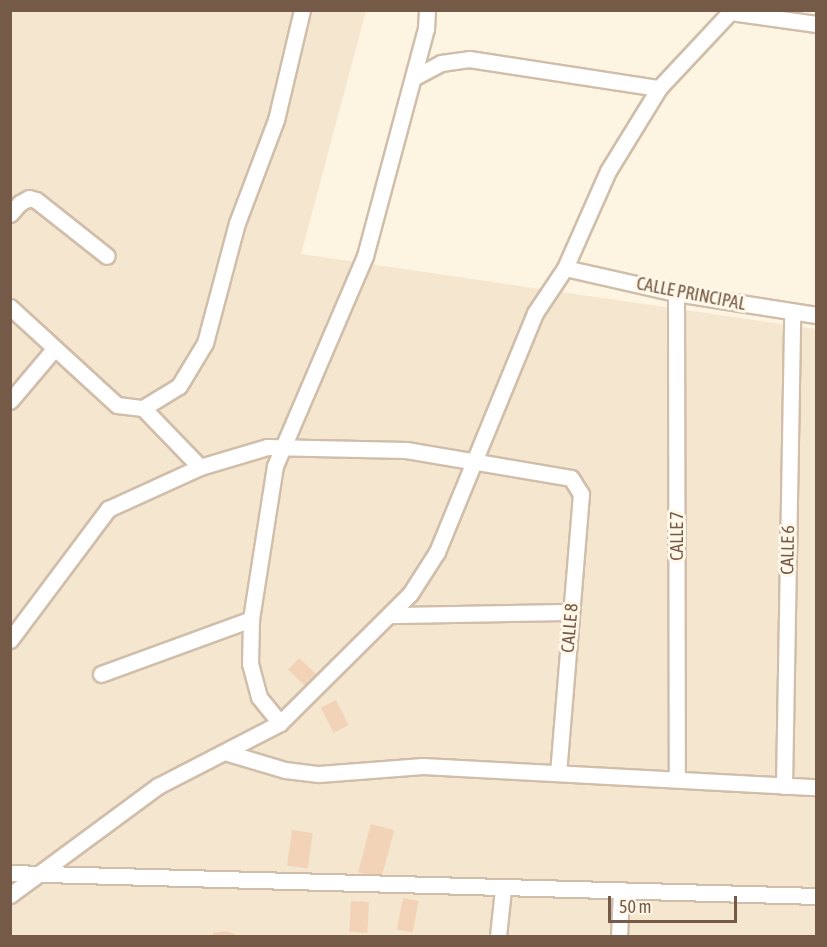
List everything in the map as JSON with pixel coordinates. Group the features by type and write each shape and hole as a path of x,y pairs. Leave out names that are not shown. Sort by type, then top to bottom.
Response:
{"street":[{"path":"10,307 117,405 143,408 179,386 206,343 237,223 276,120 302,10"},
{"path":"280,723 259,697 250,664 251,619 275,466 365,256 413,78 427,10"},
{"path":"10,895 158,786 228,753 280,723 392,615 410,594 437,552 535,313 565,268 608,171 659,88 731,11 816,24"},
{"path":"413,78 441,63 469,59 659,88"},
{"path":"10,214 20,203 36,200 107,256"},
{"name":"CALLE PRINCIPAL","path":"565,268 676,293 816,315"},
{"name":"CALLE 7","path":"676,293 677,778"},
{"name":"CALLE 6","path":"784,786 792,313"},
{"path":"10,401 54,349"},
{"path":"143,408 200,467"},
{"path":"10,640 108,509 200,467 284,444 406,450 474,461"},
{"name":"CALLE 8","path":"474,461 571,478 579,484 581,494 558,772"},
{"path":"392,615 571,612"},
{"path":"101,674 251,619"},
{"path":"228,753 285,770 319,774 423,766 816,787"},
{"path":"10,873 34,876 816,896"},
{"path":"498,936 503,889"},
{"path":"619,936 621,892"}],"shaded area":[{"path":"10,11 366,11 301,254 816,329 816,936 11,936"}],"building":[{"path":"299,658 316,674 305,685 288,670"},
{"path":"336,700 349,725 334,733 321,708"},
{"path":"371,824 394,830 381,879 358,872"},
{"path":"292,830 313,833 308,869 287,866"},
{"path":"403,898 419,901 413,932 397,929"},
{"path":"351,901 369,902 367,933 349,932"},
{"path":"226,931 240,936 213,936 213,933"}]}
